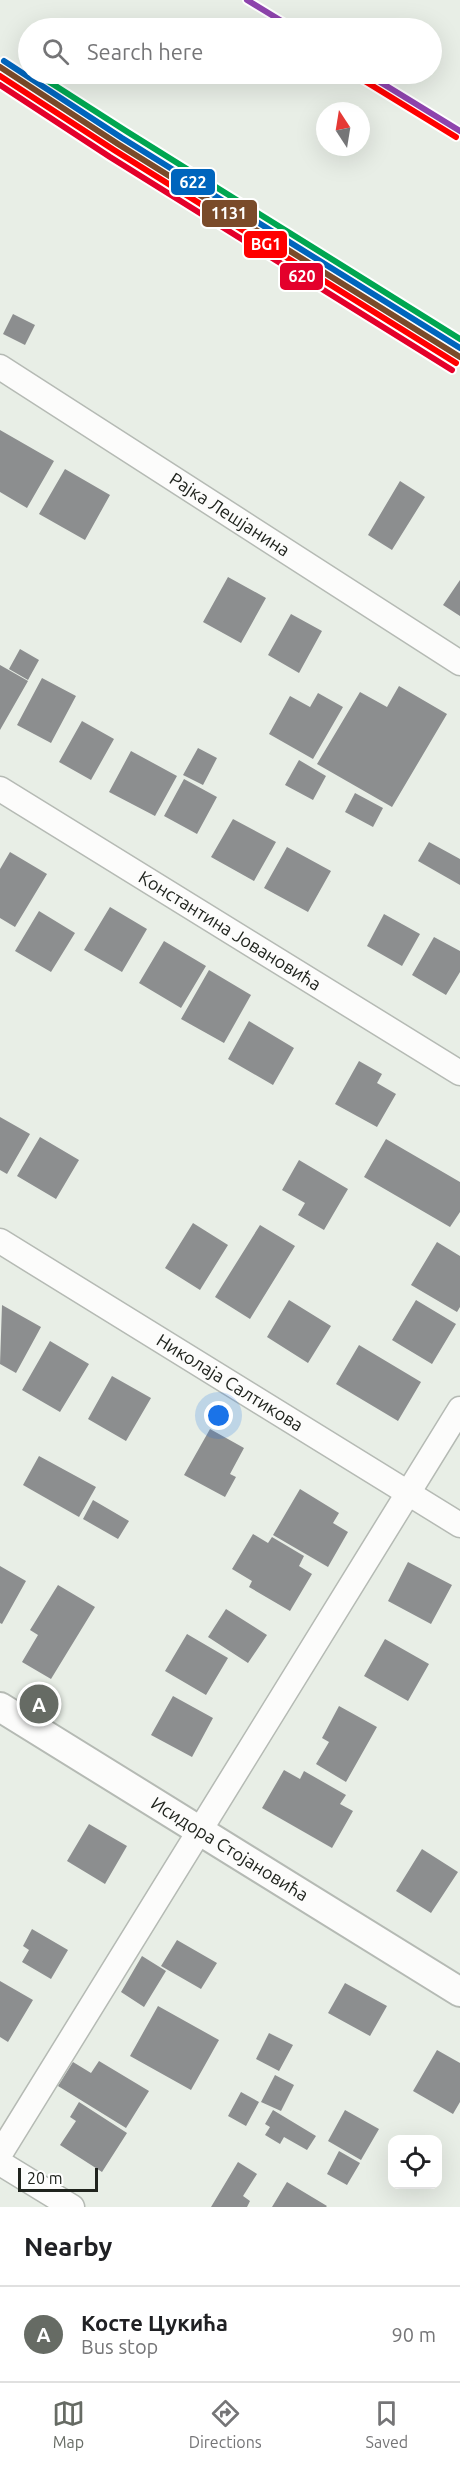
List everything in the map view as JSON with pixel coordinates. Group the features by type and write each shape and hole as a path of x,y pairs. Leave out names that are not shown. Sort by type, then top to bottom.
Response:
{"street":[{"name":"Рајка Лешјанина","path":"0,367 460,663"},
{"name":"Константина Јовановића","path":"0,789 460,1072"},
{"name":"Николаја Салтикова","path":"0,1241 460,1525"},
{"path":"0,2154 460,1408"},
{"name":"Исидора Стојановића","path":"0,1707 460,1992"},
{"path":"0,2163 72,2207"}],"building":[{"path":"13,314 35,325 25,345 3,334"},
{"path":"0,430 54,461 27,508 0,492"},
{"path":"65,469 110,495 85,540 39,514"},
{"path":"400,481 425,497 392,550 368,535"},
{"path":"228,577 266,598 241,643 203,622"},
{"path":"460,580 460,616 443,605"},
{"path":"291,614 322,631 299,673 268,655"},
{"path":"20,649 39,660 28,680 9,669"},
{"path":"0,665 28,681 0,730"},
{"path":"42,678 76,696 51,743 17,725"},
{"path":"399,686 447,714 392,807 317,764 360,692 387,707"},
{"path":"318,693 343,707 313,759 269,734 290,696 310,707"},
{"path":"82,721 114,739 91,780 59,762"},
{"path":"198,748 217,758 203,785 183,775"},
{"path":"131,751 177,776 155,816 109,792"},
{"path":"299,760 326,776 313,800 285,785"},
{"path":"184,779 217,797 197,834 164,816"},
{"path":"355,793 383,808 373,827 345,812"},
{"path":"233,819 276,842 254,881 211,857"},
{"path":"429,842 460,859 460,885 418,861"},
{"path":"287,847 331,871 308,912 264,888"},
{"path":"10,852 47,874 15,927 0,918 0,869"},
{"path":"110,907 147,929 122,972 84,950"},
{"path":"39,911 75,933 51,972 15,951"},
{"path":"384,914 420,934 402,966 367,946"},
{"path":"434,937 460,951 460,972 446,995 412,975"},
{"path":"164,941 206,966 181,1008 139,983"},
{"path":"209,970 251,995 224,1043 181,1019"},
{"path":"249,1021 294,1048 273,1085 228,1059"},
{"path":"359,1061 382,1074 377,1083 396,1094 377,1127 335,1104"},
{"path":"0,1117 30,1134 7,1174 0,1170"},
{"path":"40,1137 79,1160 56,1199 17,1176"},
{"path":"386,1139 460,1182 460,1212 450,1227 364,1177"},
{"path":"299,1160 348,1189 324,1230 298,1215 305,1203 282,1190"},
{"path":"193,1223 228,1245 200,1290 165,1268"},
{"path":"260,1225 295,1246 250,1319 215,1297"},
{"path":"437,1242 460,1256 460,1307 457,1312 411,1285"},
{"path":"289,1300 331,1326 308,1363 267,1337"},
{"path":"416,1300 456,1324 432,1364 392,1340"},
{"path":"2,1305 41,1327 16,1373 0,1364"},
{"path":"50,1341 89,1364 60,1412 22,1390"},
{"path":"359,1345 421,1382 398,1421 336,1384"},
{"path":"112,1376 151,1398 126,1441 88,1419"},
{"path":"210,1429 244,1448 230,1474 236,1477 225,1497 184,1475"},
{"path":"39,1456 96,1487 79,1517 23,1485"},
{"path":"300,1489 339,1513 333,1523 348,1532 328,1567 273,1535"},
{"path":"93,1500 129,1521 118,1539 83,1519"},
{"path":"253,1534 268,1543 272,1537 304,1556 299,1566 312,1574 290,1611 249,1587 252,1581 232,1569"},
{"path":"408,1562 452,1585 431,1624 388,1601"},
{"path":"0,1566 26,1581 2,1624 0,1623"},
{"path":"58,1585 95,1607 51,1679 22,1662 38,1635 30,1630"},
{"path":"226,1609 267,1635 248,1663 208,1637"},
{"path":"187,1634 228,1658 206,1695 165,1671"},
{"path":"385,1639 429,1664 408,1701 364,1676"},
{"path":"173,1696 213,1718 192,1757 151,1735"},
{"path":"339,1706 377,1727 346,1782 316,1764 329,1742 322,1738"},
{"path":"284,1770 300,1779 304,1771 346,1795 340,1804 353,1811 332,1848 262,1808"},
{"path":"89,1824 127,1846 105,1884 67,1861"},
{"path":"422,1849 458,1872 431,1913 396,1891"},
{"path":"32,1929 68,1950 51,1979 22,1962 29,1950 23,1946"},
{"path":"177,1940 217,1963 201,1989 161,1966"},
{"path":"142,1956 166,1971 144,2007 121,1992"},
{"path":"0,1981 33,2000 8,2042 0,2037"},
{"path":"345,1983 387,2006 370,2036 328,2013"},
{"path":"158,2006 219,2040 191,2090 130,2056"},
{"path":"269,2033 293,2045 279,2071 256,2059"},
{"path":"437,2050 460,2063 460,2102 453,2114 413,2091"},
{"path":"99,2061 149,2091 126,2128 58,2086 73,2062 91,2073"},
{"path":"275,2075 294,2085 281,2111 261,2102"},
{"path":"241,2092 259,2102 246,2126 228,2116"},
{"path":"79,2102 127,2133 102,2172 60,2145 76,2121 70,2117"},
{"path":"273,2110 316,2136 307,2150 284,2137 280,2144 265,2135 270,2127 265,2124"},
{"path":"345,2110 379,2129 361,2160 328,2141"},
{"path":"339,2151 360,2163 347,2185 327,2174"},
{"path":"238,2162 257,2174 243,2196 250,2201 247,2207 211,2207"},
{"path":"287,2182 327,2206 272,2207"}],"transit line":[{"path":"247,0 277,18"},
{"name":"622","path":"4,61 18,70"},
{"name":"1131","path":"0,67 18,79"},
{"name":"BG1","path":"0,76 114,150 456,363"},
{"name":"1131","path":"26,84 118,144 460,357"},
{"name":"622","path":"39,84 460,348"},
{"path":"53,84 460,339"},
{"name":"BG1","path":"370,84 456,137"},
{"path":"383,84 460,131"},
{"name":"620","path":"0,85 110,157 452,370"}],"place":[{"name":"Косте Цукића","path":"39,1704"}]}
